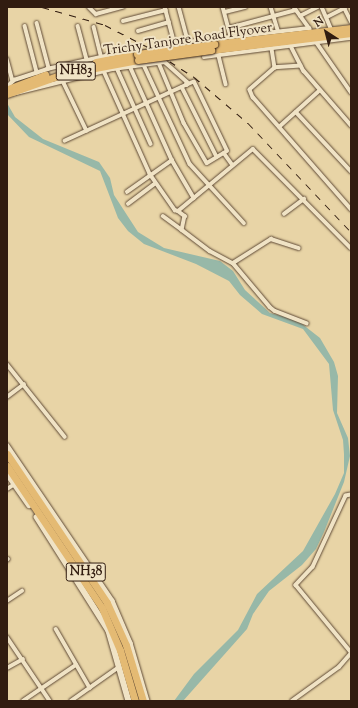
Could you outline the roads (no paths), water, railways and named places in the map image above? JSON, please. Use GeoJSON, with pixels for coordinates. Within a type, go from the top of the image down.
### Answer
{"type":"FeatureCollection","features":[{"type":"Feature","properties":{"kind":"highway","name":"NH83"},"geometry":{"type":"LineString","coordinates":[[310,30],[332,30],[350,33]]}},
{"type":"Feature","properties":{"kind":"highway","name":"Trichy Tanjore Road Flyover"},"geometry":{"type":"LineString","coordinates":[[8,91],[15,86],[67,68],[116,58],[310,30]]}},
{"type":"Feature","properties":{"kind":"highway","name":"Trichy Tanjore Road Flyover"},"geometry":{"type":"LineString","coordinates":[[15,86],[107,65],[350,33]]}},
{"type":"Feature","properties":{"kind":"highway","name":"NH38"},"geometry":{"type":"LineString","coordinates":[[7,454],[107,603],[126,645],[143,701]]}},
{"type":"Feature","properties":{"kind":"highway","name":"NH38"},"geometry":{"type":"LineString","coordinates":[[7,466],[102,608],[120,650],[135,701]]}},
{"type":"Feature","properties":{"kind":"street"},"geometry":{"type":"LineString","coordinates":[[89,7],[96,14],[123,7]]}},
{"type":"Feature","properties":{"kind":"street"},"geometry":{"type":"LineString","coordinates":[[179,7],[188,41]]}},
{"type":"Feature","properties":{"kind":"street"},"geometry":{"type":"LineString","coordinates":[[224,7],[231,36]]}},
{"type":"Feature","properties":{"kind":"street"},"geometry":{"type":"LineString","coordinates":[[225,12],[245,7]]}},
{"type":"Feature","properties":{"kind":"street"},"geometry":{"type":"LineString","coordinates":[[271,7],[278,30]]}},
{"type":"Feature","properties":{"kind":"street"},"geometry":{"type":"LineString","coordinates":[[300,16],[318,7]]}},
{"type":"Feature","properties":{"kind":"street"},"geometry":{"type":"LineString","coordinates":[[322,7],[332,30]]}},
{"type":"Feature","properties":{"kind":"street"},"geometry":{"type":"LineString","coordinates":[[327,17],[344,8],[351,21]]}},
{"type":"Feature","properties":{"kind":"street"},"geometry":{"type":"LineString","coordinates":[[123,21],[165,9],[175,42],[278,30],[310,30]]}},
{"type":"Feature","properties":{"kind":"street"},"geometry":{"type":"LineString","coordinates":[[229,28],[295,9],[310,30]]}},
{"type":"Feature","properties":{"kind":"street"},"geometry":{"type":"LineString","coordinates":[[138,31],[169,22]]}},
{"type":"Feature","properties":{"kind":"street"},"geometry":{"type":"LineString","coordinates":[[37,23],[50,68]]}},
{"type":"Feature","properties":{"kind":"street"},"geometry":{"type":"LineString","coordinates":[[25,26],[37,72]]}},
{"type":"Feature","properties":{"kind":"street"},"geometry":{"type":"LineString","coordinates":[[78,26],[87,59]]}},
{"type":"Feature","properties":{"kind":"street"},"geometry":{"type":"LineString","coordinates":[[94,27],[101,56]]}},
{"type":"Feature","properties":{"kind":"street"},"geometry":{"type":"LineString","coordinates":[[204,57],[317,43],[350,33]]}},
{"type":"Feature","properties":{"kind":"street"},"geometry":{"type":"LineString","coordinates":[[317,43],[351,92]]}},
{"type":"Feature","properties":{"kind":"street"},"geometry":{"type":"LineString","coordinates":[[291,46],[301,66],[320,91],[351,125]]}},
{"type":"Feature","properties":{"kind":"street"},"geometry":{"type":"LineString","coordinates":[[272,49],[275,68]]}},
{"type":"Feature","properties":{"kind":"street"},"geometry":{"type":"LineString","coordinates":[[7,60],[15,86],[37,72],[50,68],[132,50]]}},
{"type":"Feature","properties":{"kind":"street"},"geometry":{"type":"LineString","coordinates":[[219,56],[226,84]]}},
{"type":"Feature","properties":{"kind":"street"},"geometry":{"type":"LineString","coordinates":[[8,91],[16,94],[117,68],[168,62],[187,82],[187,85]]}},
{"type":"Feature","properties":{"kind":"street"},"geometry":{"type":"LineString","coordinates":[[65,141],[122,114],[171,93],[194,82],[227,151],[205,163],[171,93],[158,63]]}},
{"type":"Feature","properties":{"kind":"street"},"geometry":{"type":"LineString","coordinates":[[144,65],[158,98],[190,164],[208,186],[244,223]]}},
{"type":"Feature","properties":{"kind":"street"},"geometry":{"type":"LineString","coordinates":[[130,66],[172,160],[194,198]]}},
{"type":"Feature","properties":{"kind":"street"},"geometry":{"type":"LineString","coordinates":[[301,66],[275,68],[250,90],[253,97],[351,207]]}},
{"type":"Feature","properties":{"kind":"street"},"geometry":{"type":"LineString","coordinates":[[117,68],[150,144]]}},
{"type":"Feature","properties":{"kind":"street"},"geometry":{"type":"LineString","coordinates":[[104,71],[122,114],[155,184],[185,217],[182,230]]}},
{"type":"Feature","properties":{"kind":"street"},"geometry":{"type":"LineString","coordinates":[[63,81],[86,131]]}},
{"type":"Feature","properties":{"kind":"street"},"geometry":{"type":"LineString","coordinates":[[182,87],[217,157]]}},
{"type":"Feature","properties":{"kind":"street"},"geometry":{"type":"LineString","coordinates":[[279,127],[320,91]]}},
{"type":"Feature","properties":{"kind":"street"},"geometry":{"type":"LineString","coordinates":[[296,112],[351,171]]}},
{"type":"Feature","properties":{"kind":"street"},"geometry":{"type":"LineString","coordinates":[[178,211],[250,149],[255,149],[351,248]]}},
{"type":"Feature","properties":{"kind":"street"},"geometry":{"type":"LineString","coordinates":[[224,153],[232,164]]}},
{"type":"Feature","properties":{"kind":"street"},"geometry":{"type":"LineString","coordinates":[[127,192],[150,174],[172,160]]}},
{"type":"Feature","properties":{"kind":"street"},"geometry":{"type":"LineString","coordinates":[[128,204],[155,184]]}},
{"type":"Feature","properties":{"kind":"street"},"geometry":{"type":"LineString","coordinates":[[284,214],[304,199]]}},
{"type":"Feature","properties":{"kind":"street"},"geometry":{"type":"LineString","coordinates":[[163,216],[210,251],[233,263],[275,311],[307,323]]}},
{"type":"Feature","properties":{"kind":"street"},"geometry":{"type":"LineString","coordinates":[[233,263],[271,239],[299,248]]}},
{"type":"Feature","properties":{"kind":"street"},"geometry":{"type":"LineString","coordinates":[[7,364],[65,437]]}},
{"type":"Feature","properties":{"kind":"street"},"geometry":{"type":"LineString","coordinates":[[7,397],[24,384]]}},
{"type":"Feature","properties":{"kind":"street"},"geometry":{"type":"LineString","coordinates":[[7,446],[112,600],[130,643],[147,701]]}},
{"type":"Feature","properties":{"kind":"street"},"geometry":{"type":"LineString","coordinates":[[7,473],[97,611],[108,631],[129,701]]}},
{"type":"Feature","properties":{"kind":"street"},"geometry":{"type":"LineString","coordinates":[[7,489],[15,484]]}},
{"type":"Feature","properties":{"kind":"street"},"geometry":{"type":"LineString","coordinates":[[292,701],[339,667],[351,652],[296,585],[313,567],[346,496],[351,495]]}},
{"type":"Feature","properties":{"kind":"street"},"geometry":{"type":"LineString","coordinates":[[7,601],[22,590]]}},
{"type":"Feature","properties":{"kind":"street"},"geometry":{"type":"LineString","coordinates":[[56,629],[90,688]]}},
{"type":"Feature","properties":{"kind":"street"},"geometry":{"type":"LineString","coordinates":[[7,637],[50,701]]}},
{"type":"Feature","properties":{"kind":"street"},"geometry":{"type":"LineString","coordinates":[[7,668],[22,659]]}},
{"type":"Feature","properties":{"kind":"street"},"geometry":{"type":"LineString","coordinates":[[23,701],[76,665]]}},
{"type":"Feature","properties":{"kind":"street"},"geometry":{"type":"LineString","coordinates":[[71,701],[120,667]]}},
{"type":"Feature","properties":{"kind":"railway"},"geometry":{"type":"LineString","coordinates":[[42,7],[105,25],[146,46],[194,77],[248,123],[351,232]]}}]}
